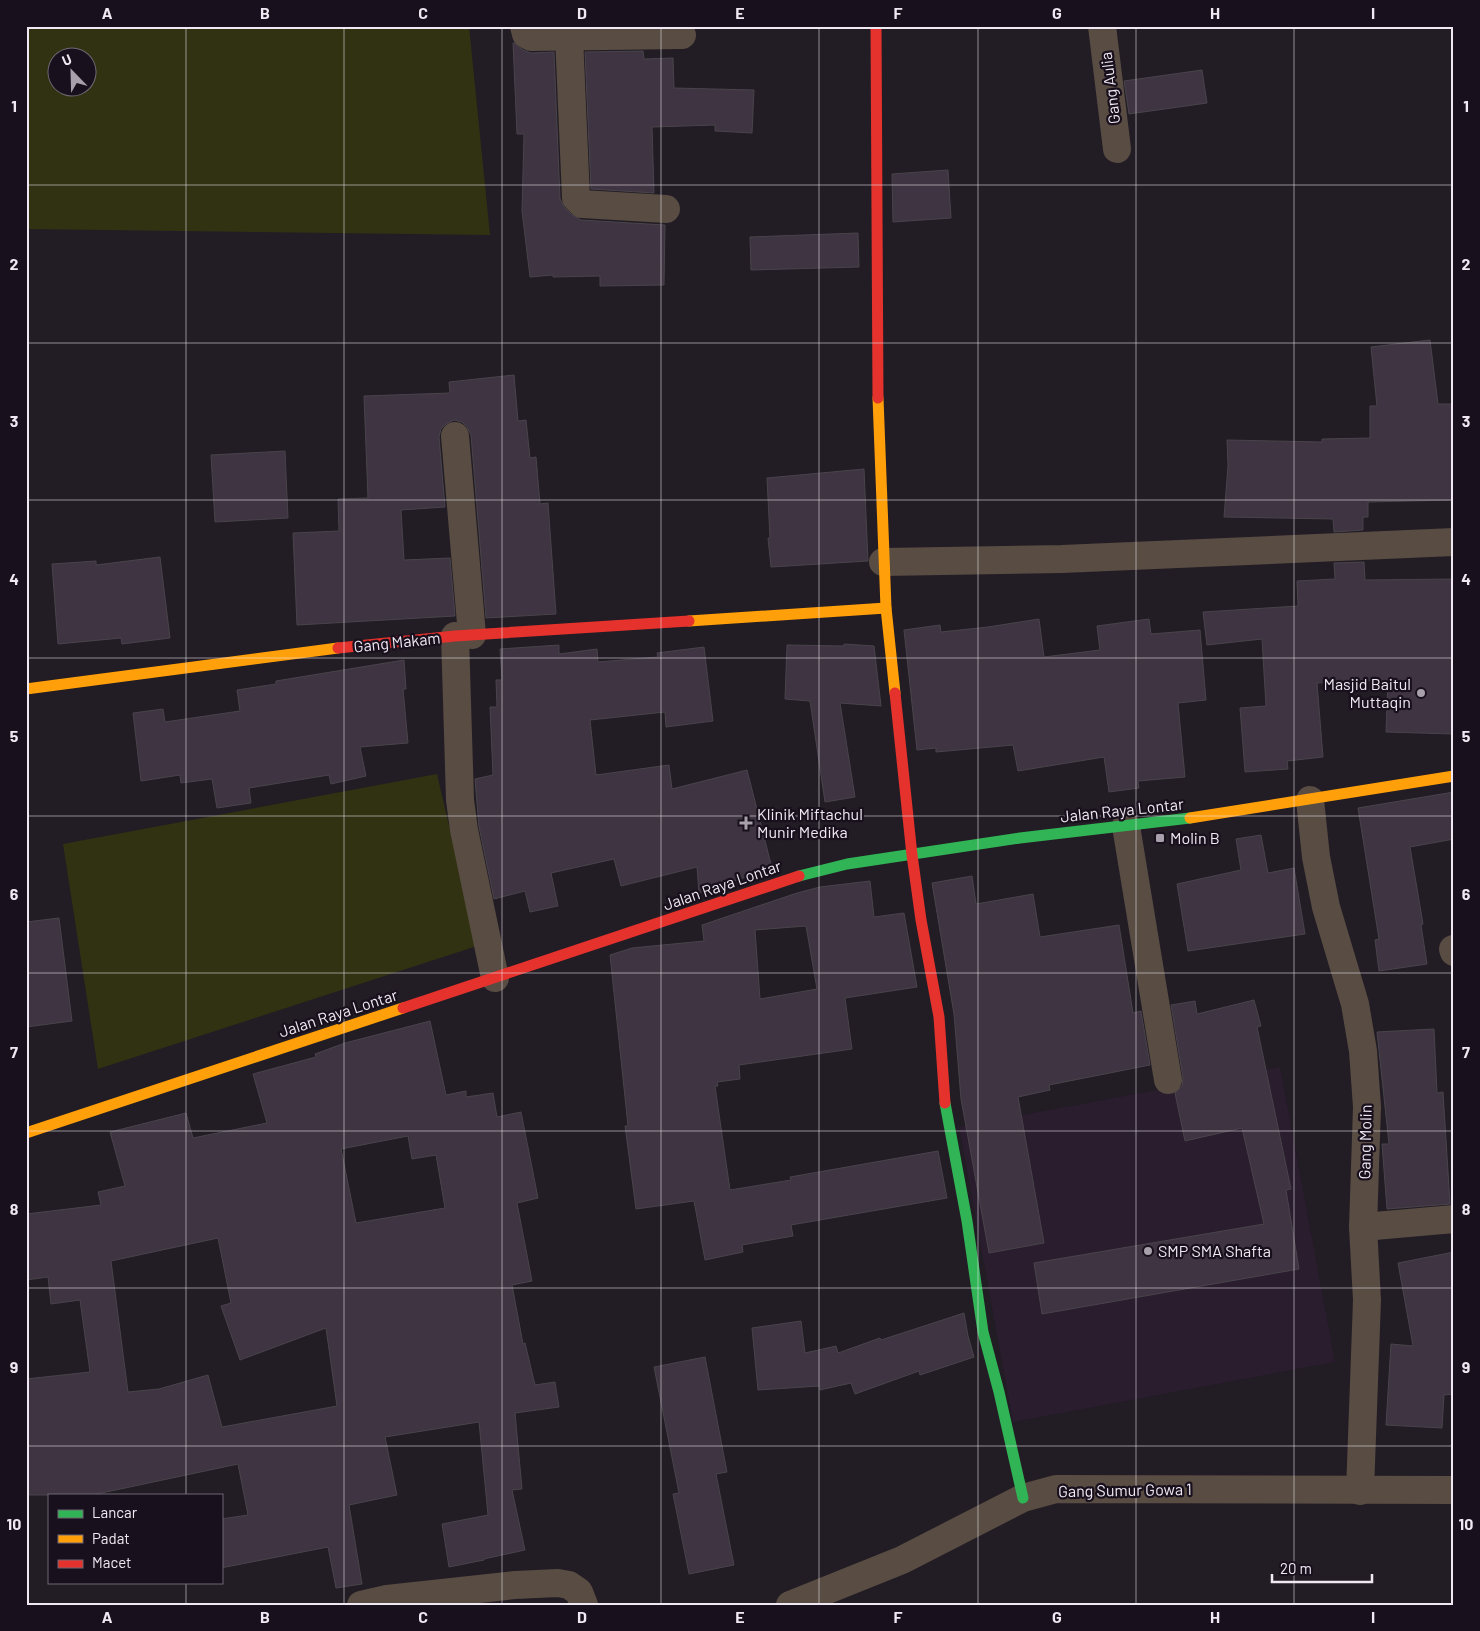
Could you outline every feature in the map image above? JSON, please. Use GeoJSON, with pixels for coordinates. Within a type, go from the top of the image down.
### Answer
{"type":"FeatureCollection","features":[{"type":"Feature","properties":{"kind":"street"},"geometry":{"type":"LineString","coordinates":[[524,26],[526,34],[531,37],[682,35]]}},
{"type":"Feature","properties":{"kind":"street"},"geometry":{"type":"LineString","coordinates":[[876,26],[878,397],[886,608],[912,855],[938,1017],[945,1101],[983,1332],[1023,1498]]}},
{"type":"Feature","properties":{"kind":"street","name":"Gang Aulia"},"geometry":{"type":"LineString","coordinates":[[1102,26],[1117,149]]}},
{"type":"Feature","properties":{"kind":"street"},"geometry":{"type":"LineString","coordinates":[[568,36],[576,198],[582,204],[666,209]]}},
{"type":"Feature","properties":{"kind":"street"},"geometry":{"type":"LineString","coordinates":[[455,436],[464,635],[886,608]]}},
{"type":"Feature","properties":{"kind":"street"},"geometry":{"type":"LineString","coordinates":[[883,562],[1062,559],[1454,542]]}},
{"type":"Feature","properties":{"kind":"street","name":"Gang Makam"},"geometry":{"type":"LineString","coordinates":[[26,689],[328,650],[464,635],[460,800],[464,830],[496,978]]}},
{"type":"Feature","properties":{"kind":"street","name":"Jalan Raya Lontar"},"geometry":{"type":"LineString","coordinates":[[26,1133],[793,878],[847,864],[1020,838],[1210,816],[1454,776]]}},
{"type":"Feature","properties":{"kind":"street","name":"Gang Molin"},"geometry":{"type":"LineString","coordinates":[[1310,800],[1316,857],[1326,907],[1355,1004],[1363,1051],[1367,1107],[1363,1226],[1368,1300],[1360,1490]]}},
{"type":"Feature","properties":{"kind":"street"},"geometry":{"type":"LineString","coordinates":[[1126,826],[1168,1080]]}},
{"type":"Feature","properties":{"kind":"street"},"geometry":{"type":"LineString","coordinates":[[1363,1226],[1454,1219]]}},
{"type":"Feature","properties":{"kind":"street","name":"Gang Sumur Gowa 1"},"geometry":{"type":"LineString","coordinates":[[790,1605],[902,1560],[1023,1498],[1056,1489],[1454,1490]]}},
{"type":"Feature","properties":{"kind":"street"},"geometry":{"type":"LineString","coordinates":[[360,1605],[387,1598],[514,1585],[558,1583],[569,1585],[579,1592],[584,1605]]}},
{"type":"Feature","properties":{"kind":"shaded area"},"geometry":{"type":"Polygon","coordinates":[[[26,26],[469,26],[490,235],[26,229],[26,26]]]}},
{"type":"Feature","properties":{"kind":"shaded area"},"geometry":{"type":"Polygon","coordinates":[[[437,774],[477,946],[98,1069],[63,844],[437,774]]]}},
{"type":"Feature","properties":{"kind":"shaded area","name":"SMP SMA Shafta"},"geometry":{"type":"Polygon","coordinates":[[[1280,1067],[1335,1362],[1013,1422],[959,1127],[1280,1067]]]}},
{"type":"Feature","properties":{"kind":"building"},"geometry":{"type":"Polygon","coordinates":[[[513,43],[531,53],[554,52],[560,199],[565,208],[581,220],[665,225],[664,285],[600,286],[600,276],[553,277],[553,275],[530,277],[522,211],[524,134],[517,134],[513,43]]]}},
{"type":"Feature","properties":{"kind":"building"},"geometry":{"type":"Polygon","coordinates":[[[643,51],[644,59],[673,58],[674,88],[754,90],[752,133],[715,131],[715,125],[652,127],[654,193],[591,189],[585,52],[643,51]]]}},
{"type":"Feature","properties":{"kind":"building"},"geometry":{"type":"Polygon","coordinates":[[[1202,70],[1207,103],[1129,114],[1124,81],[1202,70]]]}},
{"type":"Feature","properties":{"kind":"building"},"geometry":{"type":"Polygon","coordinates":[[[948,170],[951,218],[893,222],[892,174],[948,170]]]}},
{"type":"Feature","properties":{"kind":"building"},"geometry":{"type":"Polygon","coordinates":[[[858,233],[859,267],[751,270],[750,237],[858,233]]]}},
{"type":"Feature","properties":{"kind":"building"},"geometry":{"type":"Polygon","coordinates":[[[1430,340],[1438,404],[1454,404],[1454,500],[1368,502],[1368,517],[1363,517],[1363,530],[1334,532],[1333,519],[1224,517],[1228,466],[1227,440],[1322,442],[1322,439],[1370,438],[1370,406],[1377,406],[1371,347],[1430,340]]]}},
{"type":"Feature","properties":{"kind":"building"},"geometry":{"type":"Polygon","coordinates":[[[514,375],[518,421],[526,420],[530,458],[536,457],[540,504],[548,503],[556,614],[486,618],[471,435],[462,422],[454,420],[441,429],[439,437],[445,507],[401,510],[404,560],[450,558],[455,616],[297,625],[293,533],[339,531],[338,499],[368,498],[364,396],[450,393],[449,382],[514,375]]]}},
{"type":"Feature","properties":{"kind":"building"},"geometry":{"type":"Polygon","coordinates":[[[285,451],[288,518],[215,522],[211,455],[285,451]]]}},
{"type":"Feature","properties":{"kind":"building"},"geometry":{"type":"Polygon","coordinates":[[[864,469],[868,561],[771,567],[768,538],[770,538],[767,478],[864,469]]]}},
{"type":"Feature","properties":{"kind":"building"},"geometry":{"type":"Polygon","coordinates":[[[160,557],[170,638],[122,644],[121,638],[58,644],[52,564],[96,561],[96,565],[160,557]]]}},
{"type":"Feature","properties":{"kind":"building"},"geometry":{"type":"Polygon","coordinates":[[[1364,562],[1365,580],[1454,579],[1454,734],[1386,732],[1388,680],[1317,683],[1323,757],[1287,761],[1288,769],[1245,772],[1240,708],[1266,706],[1262,639],[1207,645],[1203,612],[1298,606],[1297,581],[1335,579],[1334,563],[1364,562]]]}},
{"type":"Feature","properties":{"kind":"building"},"geometry":{"type":"Polygon","coordinates":[[[1039,619],[1044,657],[1100,650],[1097,626],[1149,619],[1151,634],[1200,630],[1206,700],[1178,703],[1185,777],[1138,781],[1139,788],[1109,792],[1104,757],[1018,771],[1013,745],[936,752],[936,748],[917,750],[904,630],[940,625],[941,632],[1039,619]]]}},
{"type":"Feature","properties":{"kind":"building"},"geometry":{"type":"Polygon","coordinates":[[[844,644],[874,646],[881,706],[840,703],[855,797],[825,802],[810,701],[785,699],[787,645],[844,646],[844,644]]]}},
{"type":"Feature","properties":{"kind":"building"},"geometry":{"type":"Polygon","coordinates":[[[559,645],[559,654],[597,649],[598,662],[658,657],[657,653],[704,647],[713,721],[666,727],[665,712],[590,720],[596,775],[669,765],[672,789],[747,770],[772,868],[699,893],[697,867],[621,886],[614,859],[551,873],[558,906],[530,912],[525,891],[494,899],[479,827],[475,779],[493,775],[490,707],[497,707],[496,680],[502,680],[500,649],[559,645]]]}},
{"type":"Feature","properties":{"kind":"building"},"geometry":{"type":"Polygon","coordinates":[[[404,660],[406,689],[403,689],[408,743],[360,747],[366,776],[331,784],[329,775],[249,788],[251,803],[217,808],[212,779],[181,783],[180,775],[141,781],[133,713],[163,709],[165,722],[240,711],[237,690],[276,684],[276,681],[404,660]]]}},
{"type":"Feature","properties":{"kind":"building"},"geometry":{"type":"Polygon","coordinates":[[[1454,792],[1454,839],[1410,847],[1423,924],[1421,925],[1427,964],[1379,971],[1375,940],[1379,939],[1358,808],[1454,792]]]}},
{"type":"Feature","properties":{"kind":"building"},"geometry":{"type":"Polygon","coordinates":[[[1261,835],[1268,873],[1294,868],[1305,934],[1188,951],[1177,884],[1241,870],[1236,839],[1261,835]]]}},
{"type":"Feature","properties":{"kind":"building"},"geometry":{"type":"Polygon","coordinates":[[[972,876],[976,904],[1033,894],[1040,937],[1119,925],[1133,1013],[1141,1011],[1150,1065],[1049,1085],[1050,1090],[1018,1097],[1044,1243],[989,1253],[961,1099],[954,1014],[932,883],[972,876]]]}},
{"type":"Feature","properties":{"kind":"building"},"geometry":{"type":"Polygon","coordinates":[[[870,881],[874,917],[904,913],[917,987],[845,998],[852,1049],[739,1065],[740,1079],[717,1082],[718,1086],[715,1086],[730,1190],[791,1180],[790,1177],[938,1151],[947,1198],[791,1225],[793,1236],[742,1245],[743,1252],[705,1260],[694,1201],[636,1209],[625,1126],[628,1126],[610,955],[632,948],[704,941],[702,925],[820,887],[870,881]],[[806,926],[755,930],[760,999],[817,989],[806,926]]]}},
{"type":"Feature","properties":{"kind":"building"},"geometry":{"type":"Polygon","coordinates":[[[59,918],[72,1021],[26,1027],[26,922],[59,918]]]}},
{"type":"Feature","properties":{"kind":"building"},"geometry":{"type":"Polygon","coordinates":[[[1254,1000],[1261,1026],[1257,1027],[1291,1189],[1286,1190],[1299,1269],[1042,1314],[1034,1263],[1264,1224],[1242,1128],[1185,1141],[1175,1093],[1182,1086],[1183,1078],[1171,1005],[1195,1001],[1197,1014],[1254,1000]]]}},
{"type":"Feature","properties":{"kind":"building"},"geometry":{"type":"Polygon","coordinates":[[[430,1021],[446,1095],[466,1091],[466,1097],[493,1093],[497,1117],[521,1112],[538,1198],[517,1203],[532,1281],[512,1285],[523,1344],[525,1343],[535,1385],[555,1382],[559,1407],[515,1413],[522,1489],[512,1490],[525,1550],[449,1567],[442,1524],[488,1515],[479,1422],[385,1437],[397,1495],[349,1505],[362,1584],[336,1588],[328,1547],[222,1568],[222,1519],[248,1515],[238,1464],[97,1494],[26,1495],[26,1379],[90,1372],[80,1300],[51,1304],[48,1277],[26,1280],[26,1214],[101,1205],[98,1192],[125,1186],[110,1132],[186,1113],[193,1138],[267,1123],[253,1074],[316,1057],[315,1054],[345,1043],[430,1021]],[[408,1136],[341,1149],[356,1223],[445,1208],[436,1155],[412,1159],[408,1136]],[[218,1238],[111,1261],[128,1392],[159,1389],[208,1375],[222,1427],[337,1406],[326,1328],[240,1360],[221,1306],[231,1303],[218,1238]]]}},
{"type":"Feature","properties":{"kind":"building"},"geometry":{"type":"Polygon","coordinates":[[[1434,1029],[1437,1093],[1443,1092],[1450,1204],[1387,1209],[1382,1144],[1389,1144],[1377,1032],[1434,1029]]]}},
{"type":"Feature","properties":{"kind":"building"},"geometry":{"type":"Polygon","coordinates":[[[1454,1252],[1454,1394],[1444,1395],[1442,1428],[1386,1425],[1391,1344],[1413,1346],[1398,1263],[1454,1252]]]}},
{"type":"Feature","properties":{"kind":"building"},"geometry":{"type":"Polygon","coordinates":[[[964,1313],[974,1357],[920,1375],[919,1371],[855,1394],[851,1383],[820,1390],[820,1386],[758,1390],[752,1328],[801,1321],[805,1353],[836,1346],[838,1353],[880,1338],[881,1340],[964,1313]]]}},
{"type":"Feature","properties":{"kind":"building"},"geometry":{"type":"Polygon","coordinates":[[[705,1357],[727,1472],[716,1474],[734,1565],[689,1574],[673,1494],[679,1493],[654,1367],[705,1357]]]}},
{"type":"Feature","properties":{"kind":"traffic: fast"},"geometry":{"type":"LineString","coordinates":[[799,876],[847,864],[1020,838],[1190,818]]}},
{"type":"Feature","properties":{"kind":"traffic: fast"},"geometry":{"type":"LineString","coordinates":[[945,1103],[967,1221],[983,1332],[1023,1498]]}},
{"type":"Feature","properties":{"kind":"traffic: slow"},"geometry":{"type":"LineString","coordinates":[[878,398],[886,608],[895,693]]}},
{"type":"Feature","properties":{"kind":"traffic: slow"},"geometry":{"type":"LineString","coordinates":[[689,621],[886,608]]}},
{"type":"Feature","properties":{"kind":"traffic: slow"},"geometry":{"type":"LineString","coordinates":[[26,689],[338,648]]}},
{"type":"Feature","properties":{"kind":"traffic: slow"},"geometry":{"type":"LineString","coordinates":[[1190,818],[1454,776]]}},
{"type":"Feature","properties":{"kind":"traffic: slow"},"geometry":{"type":"LineString","coordinates":[[26,1133],[403,1008]]}},
{"type":"Feature","properties":{"kind":"traffic: jam"},"geometry":{"type":"LineString","coordinates":[[876,26],[878,398]]}},
{"type":"Feature","properties":{"kind":"traffic: jam"},"geometry":{"type":"LineString","coordinates":[[338,648],[455,636],[689,621]]}},
{"type":"Feature","properties":{"kind":"traffic: jam"},"geometry":{"type":"LineString","coordinates":[[895,693],[912,855],[921,920],[939,1017],[945,1103]]}},
{"type":"Feature","properties":{"kind":"traffic: jam"},"geometry":{"type":"LineString","coordinates":[[403,1008],[799,876]]}},
{"type":"Feature","properties":{"kind":"place","name":"Masjid Baitul Muttaqin"},"geometry":{"type":"Point","coordinates":[1421,693]}},
{"type":"Feature","properties":{"kind":"place","name":"Klinik Miftachul Munir Medika"},"geometry":{"type":"Point","coordinates":[746,823]}},
{"type":"Feature","properties":{"kind":"place","name":"Molin B"},"geometry":{"type":"Point","coordinates":[1160,838]}},
{"type":"Feature","properties":{"kind":"place","name":"SMP SMA Shafta"},"geometry":{"type":"Point","coordinates":[1148,1251]}}]}
